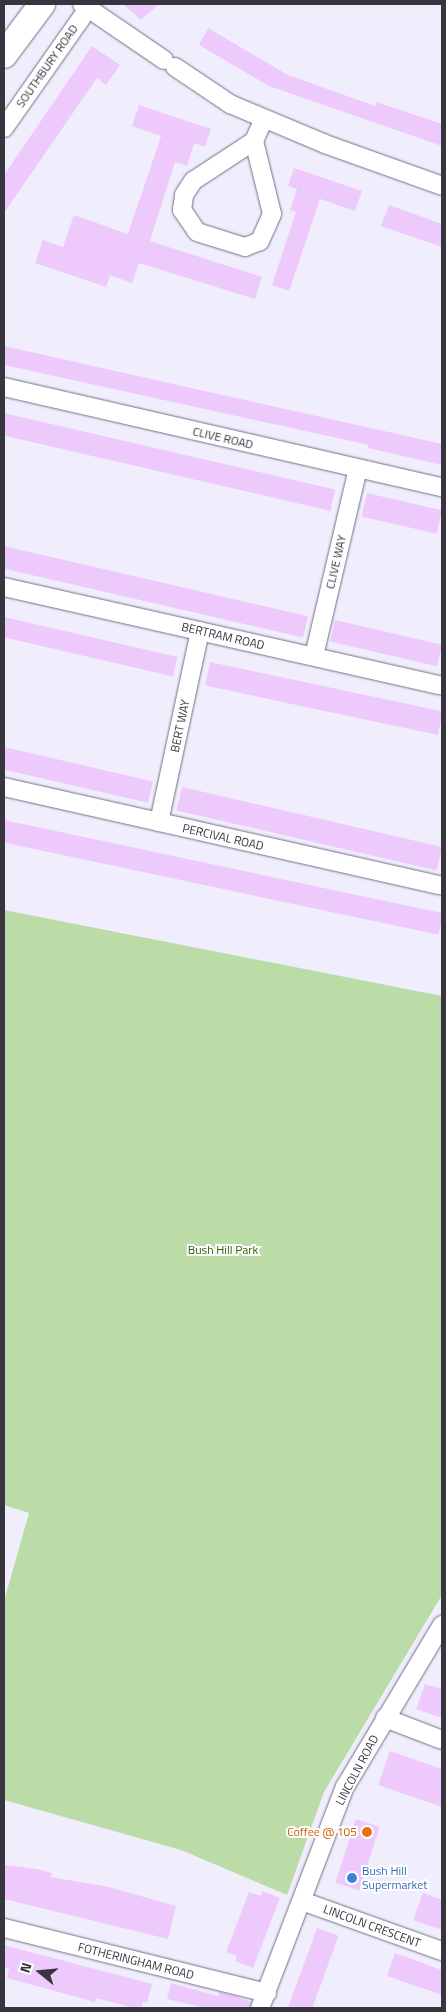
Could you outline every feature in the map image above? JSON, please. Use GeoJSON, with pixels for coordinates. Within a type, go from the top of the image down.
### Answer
{"type":"FeatureCollection","features":[{"type":"Feature","properties":{"kind":"main road"},"geometry":{"type":"LineString","coordinates":[[4,55],[42,4]]}},
{"type":"Feature","properties":{"kind":"street"},"geometry":{"type":"LineString","coordinates":[[87,5],[230,104],[325,144],[442,186]]}},
{"type":"Feature","properties":{"kind":"street","name":"SOUTHBURY ROAD"},"geometry":{"type":"LineString","coordinates":[[4,128],[87,5]]}},
{"type":"Feature","properties":{"kind":"street"},"geometry":{"type":"LineString","coordinates":[[254,141],[272,214],[260,241],[245,247],[197,232],[182,210],[189,188],[216,163],[254,141],[264,118]]}},
{"type":"Feature","properties":{"kind":"street","name":"CLIVE ROAD"},"geometry":{"type":"LineString","coordinates":[[4,387],[442,487]]}},
{"type":"Feature","properties":{"kind":"street","name":"CLIVE WAY"},"geometry":{"type":"LineString","coordinates":[[314,656],[358,469]]}},
{"type":"Feature","properties":{"kind":"street","name":"BERTRAM ROAD"},"geometry":{"type":"LineString","coordinates":[[4,587],[442,686]]}},
{"type":"Feature","properties":{"kind":"street","name":"BERT WAY"},"geometry":{"type":"LineString","coordinates":[[159,822],[200,631]]}},
{"type":"Feature","properties":{"kind":"street","name":"PERCIVAL ROAD"},"geometry":{"type":"LineString","coordinates":[[4,787],[442,886]]}},
{"type":"Feature","properties":{"kind":"street","name":"LINCOLN ROAD"},"geometry":{"type":"LineString","coordinates":[[264,2001],[345,1787],[442,1625]]}},
{"type":"Feature","properties":{"kind":"street"},"geometry":{"type":"LineString","coordinates":[[385,1718],[442,1740]]}},
{"type":"Feature","properties":{"kind":"street","name":"LINCOLN CRESCENT"},"geometry":{"type":"LineString","coordinates":[[302,1900],[442,1951]]}},
{"type":"Feature","properties":{"kind":"street","name":"FOTHERINGHAM ROAD"},"geometry":{"type":"LineString","coordinates":[[4,1928],[264,2001]]}},
{"type":"Feature","properties":{"kind":"green space","name":"Bush Hill Park"},"geometry":{"type":"Polygon","coordinates":[[[4,910],[442,996],[442,1595],[324,1792],[287,1895],[181,1850],[4,1800],[4,1601],[29,1513],[4,1505],[4,910]]]}},
{"type":"Feature","properties":{"kind":"building"},"geometry":{"type":"Polygon","coordinates":[[[123,4],[159,4],[141,20],[123,4]]]}},
{"type":"Feature","properties":{"kind":"building"},"geometry":{"type":"Polygon","coordinates":[[[208,28],[288,75],[375,106],[376,102],[442,124],[442,146],[269,86],[199,45],[208,28]]]}},
{"type":"Feature","properties":{"kind":"building"},"geometry":{"type":"Polygon","coordinates":[[[92,46],[120,65],[106,85],[97,78],[4,213],[4,175],[92,46]]]}},
{"type":"Feature","properties":{"kind":"building"},"geometry":{"type":"Polygon","coordinates":[[[139,105],[211,129],[205,147],[194,143],[187,166],[175,162],[150,241],[262,277],[255,299],[139,263],[132,283],[110,275],[106,287],[35,263],[43,240],[63,247],[74,215],[128,234],[161,136],[132,126],[139,105]]]}},
{"type":"Feature","properties":{"kind":"building"},"geometry":{"type":"Polygon","coordinates":[[[294,168],[362,191],[355,211],[320,199],[289,291],[272,285],[296,212],[290,210],[297,189],[288,186],[294,168]]]}},
{"type":"Feature","properties":{"kind":"building"},"geometry":{"type":"Polygon","coordinates":[[[389,205],[442,224],[442,247],[381,226],[389,205]]]}},
{"type":"Feature","properties":{"kind":"building"},"geometry":{"type":"Polygon","coordinates":[[[4,346],[442,444],[442,465],[368,448],[369,445],[4,365],[4,346]]]}},
{"type":"Feature","properties":{"kind":"building"},"geometry":{"type":"Polygon","coordinates":[[[4,413],[335,489],[330,511],[4,436],[4,413]]]}},
{"type":"Feature","properties":{"kind":"building"},"geometry":{"type":"Polygon","coordinates":[[[367,493],[442,510],[437,534],[362,516],[367,493]]]}},
{"type":"Feature","properties":{"kind":"building"},"geometry":{"type":"Polygon","coordinates":[[[4,546],[308,616],[303,638],[4,569],[4,546]]]}},
{"type":"Feature","properties":{"kind":"building"},"geometry":{"type":"Polygon","coordinates":[[[4,617],[177,657],[173,677],[4,638],[4,617]]]}},
{"type":"Feature","properties":{"kind":"building"},"geometry":{"type":"Polygon","coordinates":[[[335,620],[442,645],[437,666],[330,641],[335,620]]]}},
{"type":"Feature","properties":{"kind":"building"},"geometry":{"type":"Polygon","coordinates":[[[210,662],[442,711],[438,735],[205,685],[210,662]]]}},
{"type":"Feature","properties":{"kind":"building"},"geometry":{"type":"Polygon","coordinates":[[[4,747],[153,781],[148,803],[4,770],[4,747]]]}},
{"type":"Feature","properties":{"kind":"building"},"geometry":{"type":"Polygon","coordinates":[[[182,787],[442,847],[437,870],[177,810],[182,787]]]}},
{"type":"Feature","properties":{"kind":"building"},"geometry":{"type":"Polygon","coordinates":[[[4,820],[442,913],[439,935],[4,842],[4,820]]]}},
{"type":"Feature","properties":{"kind":"building"},"geometry":{"type":"Polygon","coordinates":[[[425,1684],[442,1689],[442,1718],[416,1709],[425,1684]]]}},
{"type":"Feature","properties":{"kind":"building"},"geometry":{"type":"Polygon","coordinates":[[[390,1751],[442,1769],[442,1807],[378,1785],[390,1751]]]}},
{"type":"Feature","properties":{"kind":"building"},"geometry":{"type":"Polygon","coordinates":[[[356,1819],[380,1827],[359,1890],[335,1883],[356,1819]]]}},
{"type":"Feature","properties":{"kind":"building"},"geometry":{"type":"Polygon","coordinates":[[[4,1865],[37,1869],[52,1873],[51,1877],[109,1887],[176,1906],[168,1939],[4,1899],[4,1865]]]}},
{"type":"Feature","properties":{"kind":"building"},"geometry":{"type":"Polygon","coordinates":[[[263,1891],[280,1898],[253,1968],[235,1961],[237,1956],[226,1952],[249,1892],[261,1896],[263,1891]]]}},
{"type":"Feature","properties":{"kind":"building"},"geometry":{"type":"Polygon","coordinates":[[[423,1893],[442,1900],[442,1930],[413,1920],[423,1893]]]}},
{"type":"Feature","properties":{"kind":"building"},"geometry":{"type":"Polygon","coordinates":[[[317,1928],[339,1936],[312,2008],[288,2008],[317,1928]]]}},
{"type":"Feature","properties":{"kind":"building"},"geometry":{"type":"Polygon","coordinates":[[[4,1945],[152,1984],[147,2003],[143,2002],[141,2008],[134,2008],[96,1998],[95,2002],[7,1978],[9,1968],[4,1967],[4,1945]]]}},
{"type":"Feature","properties":{"kind":"building"},"geometry":{"type":"Polygon","coordinates":[[[395,1953],[442,1970],[442,1995],[387,1976],[395,1953]]]}},
{"type":"Feature","properties":{"kind":"building"},"geometry":{"type":"Polygon","coordinates":[[[171,1983],[218,1996],[219,1992],[235,1996],[251,2002],[250,2008],[206,2008],[167,1999],[171,1983]]]}},
{"type":"Feature","properties":{"kind":"place","name":"Coffee @ 105"},"geometry":{"type":"Point","coordinates":[367,1832]}},
{"type":"Feature","properties":{"kind":"place","name":"Bush Hill Supermarket"},"geometry":{"type":"Point","coordinates":[352,1878]}}]}
